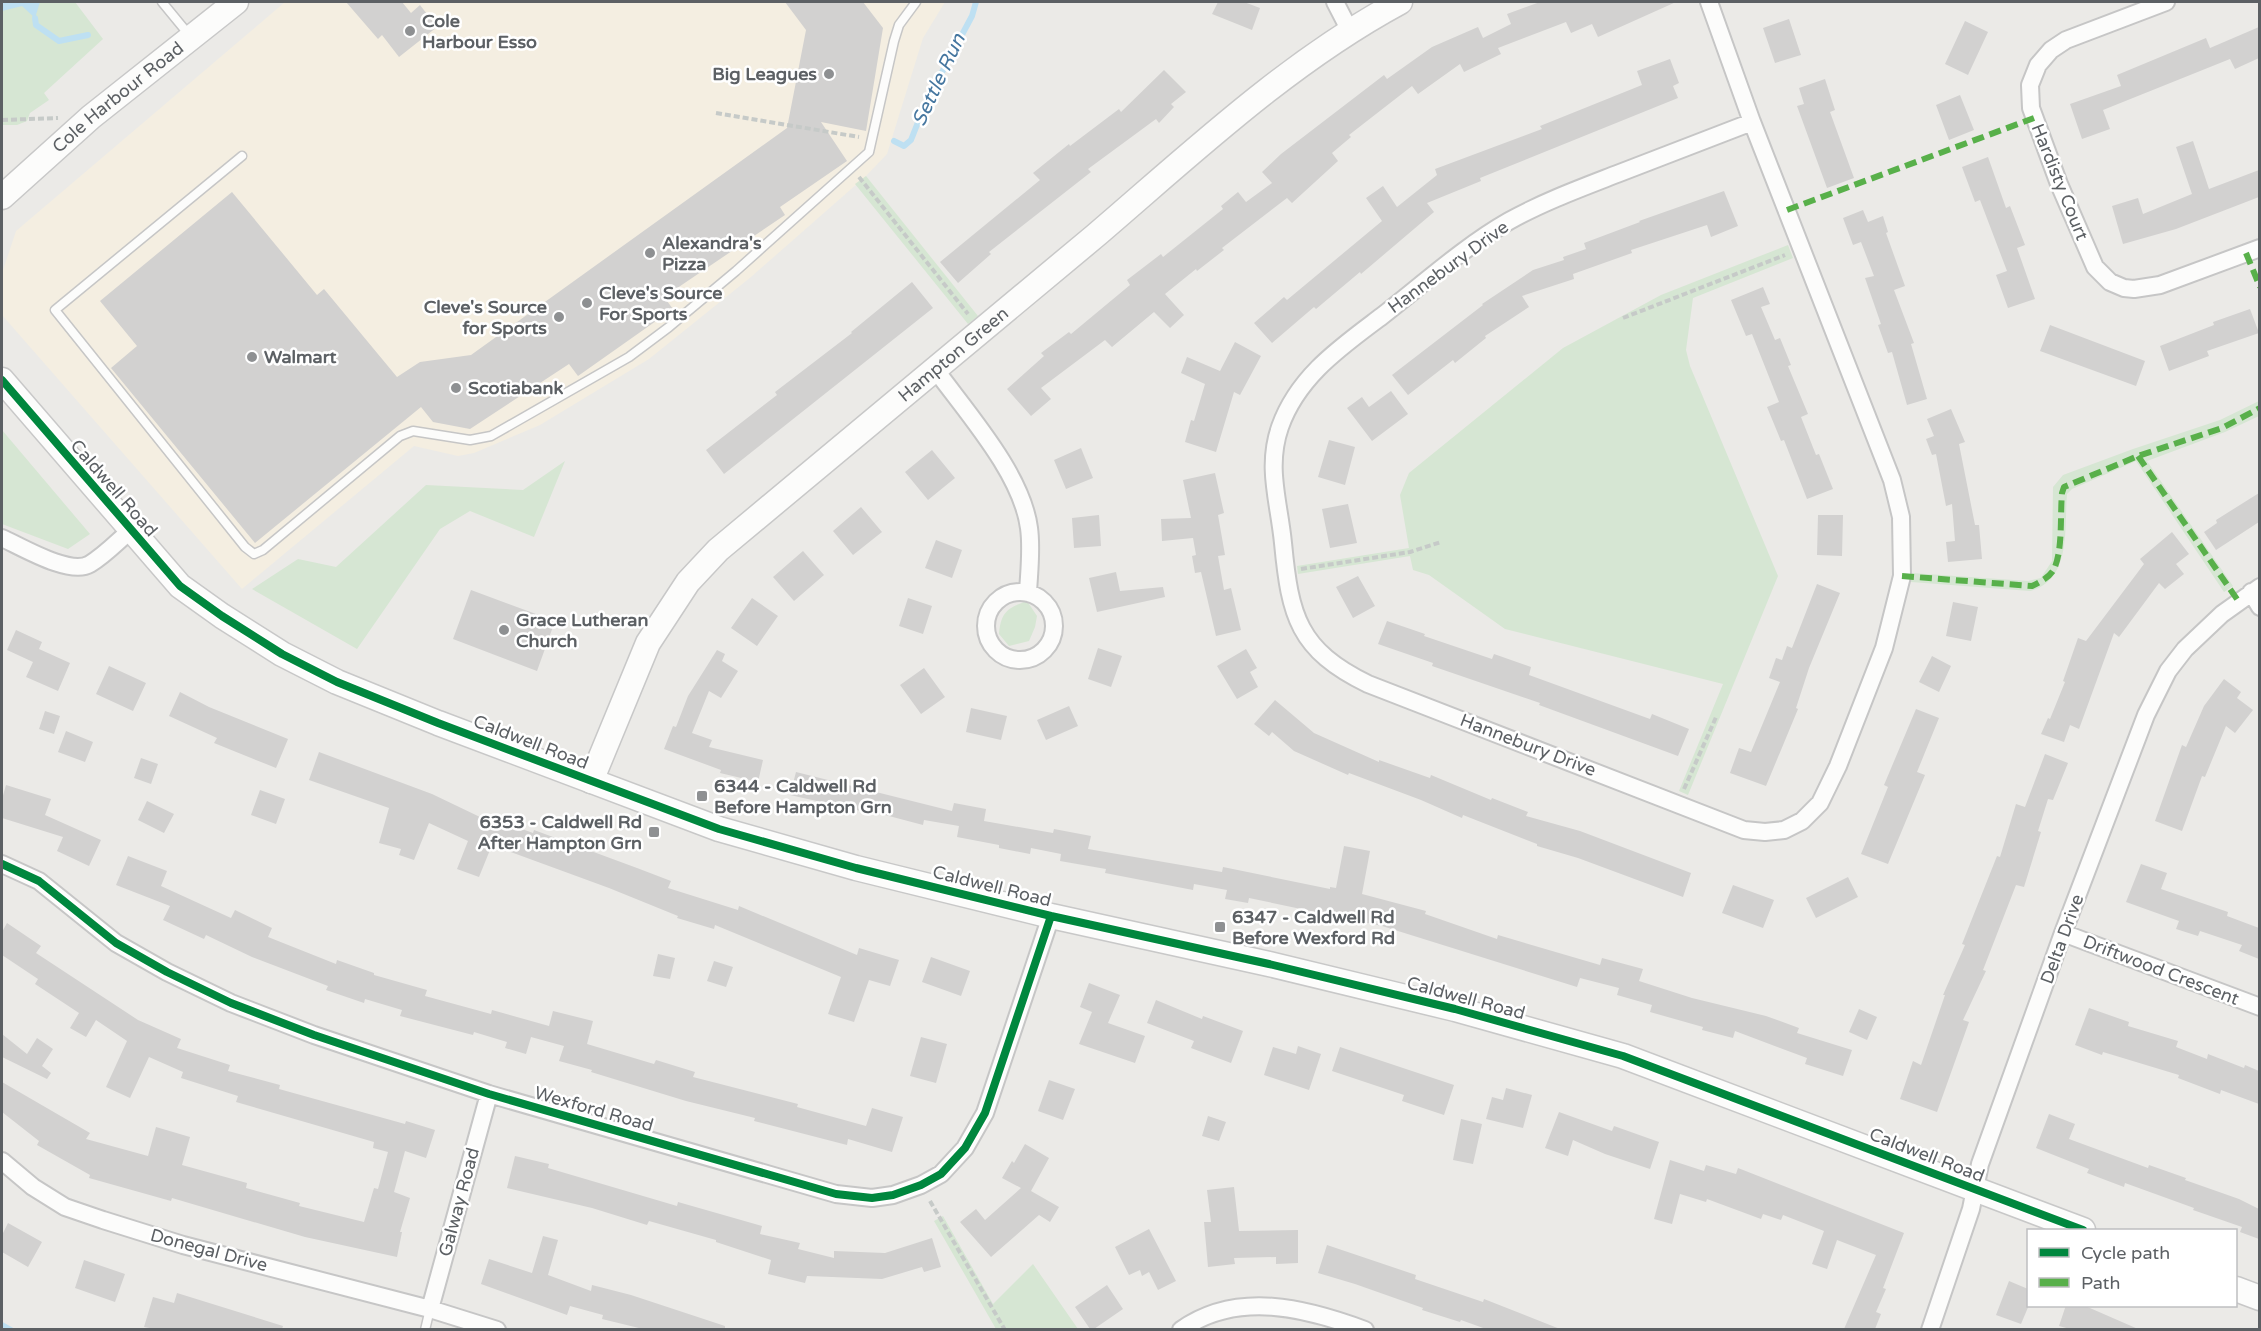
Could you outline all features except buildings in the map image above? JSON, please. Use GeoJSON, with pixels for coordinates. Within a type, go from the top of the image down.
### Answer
{"type":"FeatureCollection","features":[{"type":"Feature","properties":{"kind":"street","name":"Cole Harbour Road"},"geometry":{"type":"LineString","coordinates":[[2,196],[91,117],[236,2]]}},
{"type":"Feature","properties":{"kind":"street"},"geometry":{"type":"LineString","coordinates":[[1335,2],[1350,31]]}},
{"type":"Feature","properties":{"kind":"street","name":"Hampton Green"},"geometry":{"type":"LineString","coordinates":[[591,781],[648,643],[672,604],[696,572],[718,550],[1286,74],[1350,31],[1400,2]]}},
{"type":"Feature","properties":{"kind":"street","name":"Hannebury Drive"},"geometry":{"type":"LineString","coordinates":[[1708,2],[1752,122],[1892,480],[1901,517],[1902,576],[1880,658],[1838,766],[1820,803],[1802,821],[1784,830],[1765,832],[1744,830],[1353,677],[1319,653],[1307,638],[1293,606],[1272,471],[1274,452],[1286,412],[1302,384],[1319,366],[1492,232],[1511,220],[1566,194],[1752,122]]}},
{"type":"Feature","properties":{"kind":"street","name":"Hardisty Court"},"geometry":{"type":"LineString","coordinates":[[2166,2],[2066,40],[2050,50],[2038,65],[2030,85],[2031,108],[2059,184],[2095,267],[2110,282],[2124,288],[2134,289],[2160,285],[2259,248]]}},
{"type":"Feature","properties":{"kind":"street"},"geometry":{"type":"LineString","coordinates":[[935,369],[999,456],[1024,506],[1029,529],[1029,593]]}},
{"type":"Feature","properties":{"kind":"street","name":"Caldwell Road"},"geometry":{"type":"LineString","coordinates":[[2,380],[180,586],[282,654],[337,682],[719,830],[856,868],[1051,916],[1269,964],[1409,998],[1623,1056],[2080,1229]]}},
{"type":"Feature","properties":{"kind":"street"},"geometry":{"type":"LineString","coordinates":[[2,538],[63,565],[77,567],[89,565],[131,530]]}},
{"type":"Feature","properties":{"kind":"street"},"geometry":{"type":"LineString","coordinates":[[1021,591],[1029,593],[1040,598],[1049,606],[1054,624],[1053,636],[1047,647],[1038,655],[1027,660],[1011,659],[992,647],[986,633],[986,617],[994,604],[1006,595],[1021,591]]}},
{"type":"Feature","properties":{"kind":"street","name":"Delta Drive"},"geometry":{"type":"LineString","coordinates":[[1930,1329],[1971,1209],[1980,1164],[2131,751],[2155,693],[2185,648],[2222,614],[2257,596]]}},
{"type":"Feature","properties":{"kind":"street","name":"Wexford Road"},"geometry":{"type":"LineString","coordinates":[[2,864],[39,881],[116,943],[167,972],[231,1003],[314,1035],[489,1094],[836,1194],[872,1198],[893,1195],[921,1185],[941,1174],[965,1148],[985,1113],[1051,916]]}},
{"type":"Feature","properties":{"kind":"street","name":"Driftwood Crescent"},"geometry":{"type":"LineString","coordinates":[[2064,933],[2259,1007]]}},
{"type":"Feature","properties":{"kind":"street","name":"Galway Road"},"geometry":{"type":"LineString","coordinates":[[430,1309],[489,1094]]}},
{"type":"Feature","properties":{"kind":"street","name":"Donegal Drive"},"geometry":{"type":"LineString","coordinates":[[2,1161],[33,1187],[65,1206],[103,1220],[183,1245],[430,1309],[497,1329]]}},
{"type":"Feature","properties":{"kind":"street"},"geometry":{"type":"LineString","coordinates":[[2237,1290],[2259,1298]]}},
{"type":"Feature","properties":{"kind":"street"},"geometry":{"type":"LineString","coordinates":[[1181,1329],[1215,1313],[1241,1307],[1274,1306],[1308,1311],[1365,1329]]}},
{"type":"Feature","properties":{"kind":"lane"},"geometry":{"type":"LineString","coordinates":[[162,2],[191,38]]}},
{"type":"Feature","properties":{"kind":"lane"},"geometry":{"type":"LineString","coordinates":[[242,156],[55,310],[245,547],[254,554],[263,550],[400,436],[413,431],[454,439],[470,440],[491,436],[629,357],[669,327],[736,271],[869,152],[899,25],[916,2]]}},
{"type":"Feature","properties":{"kind":"lane"},"geometry":{"type":"LineString","coordinates":[[425,1329],[430,1309]]}},
{"type":"Feature","properties":{"kind":"path"},"geometry":{"type":"LineString","coordinates":[[716,113],[859,137],[852,167],[982,331]]}},
{"type":"Feature","properties":{"kind":"path"},"geometry":{"type":"LineString","coordinates":[[2,120],[91,117]]}},
{"type":"Feature","properties":{"kind":"path"},"geometry":{"type":"LineString","coordinates":[[1623,318],[1802,248]]}},
{"type":"Feature","properties":{"kind":"path"},"geometry":{"type":"LineString","coordinates":[[1286,572],[1410,552],[1441,542]]}},
{"type":"Feature","properties":{"kind":"path"},"geometry":{"type":"LineString","coordinates":[[1678,804],[1717,715]]}},
{"type":"Feature","properties":{"kind":"path"},"geometry":{"type":"LineString","coordinates":[[921,1185],[1005,1329]]}},
{"type":"Feature","properties":{"kind":"shaded area"},"geometry":{"type":"Polygon","coordinates":[[[285,2],[945,2],[923,38],[887,154],[866,176],[751,277],[649,359],[540,425],[474,453],[458,456],[414,446],[242,589],[2,315],[2,273],[16,231],[285,2]]]}},
{"type":"Feature","properties":{"kind":"green space"},"geometry":{"type":"Polygon","coordinates":[[[2,2],[75,2],[103,39],[44,93],[49,100],[30,113],[27,121],[17,125],[2,125],[2,2]]]}},
{"type":"Feature","properties":{"kind":"green space"},"geometry":{"type":"Polygon","coordinates":[[[866,176],[978,316],[968,324],[855,184],[866,176]]]}},
{"type":"Feature","properties":{"kind":"green space"},"geometry":{"type":"Polygon","coordinates":[[[1788,245],[1793,258],[1693,298],[1686,350],[1690,366],[1778,576],[1688,795],[1679,791],[1723,684],[1505,629],[1429,575],[1413,570],[1410,556],[1298,574],[1297,566],[1409,548],[1400,495],[1409,473],[1563,348],[1661,295],[1788,245]]]}},
{"type":"Feature","properties":{"kind":"green space"},"geometry":{"type":"Polygon","coordinates":[[[2259,401],[2259,416],[2225,432],[2147,461],[2233,586],[2224,592],[2136,461],[2072,489],[2067,494],[2063,551],[2053,576],[2044,585],[2030,591],[1911,582],[1912,573],[2028,581],[2041,578],[2052,561],[2053,487],[2063,475],[2220,420],[2259,401]]]}},
{"type":"Feature","properties":{"kind":"green space"},"geometry":{"type":"Polygon","coordinates":[[[2,430],[90,534],[68,549],[2,524],[2,430]]]}},
{"type":"Feature","properties":{"kind":"green space"},"geometry":{"type":"Polygon","coordinates":[[[565,461],[534,537],[470,511],[440,529],[357,649],[252,589],[298,559],[336,567],[426,485],[523,490],[565,461]]]}},
{"type":"Feature","properties":{"kind":"green space"},"geometry":{"type":"Polygon","coordinates":[[[1027,601],[1037,616],[1035,627],[1029,641],[1009,646],[999,634],[1003,616],[1014,606],[1027,601]]]}},
{"type":"Feature","properties":{"kind":"green space"},"geometry":{"type":"Polygon","coordinates":[[[943,1216],[993,1304],[1033,1264],[1078,1329],[996,1329],[934,1221],[943,1216]]]}},
{"type":"Feature","properties":{"kind":"water"},"geometry":{"type":"Polygon","coordinates":[[[2,2],[40,2],[35,18],[22,6],[2,11],[2,2]]]}},
{"type":"Feature","properties":{"kind":"waterway","name":"Settle Run"},"geometry":{"type":"LineString","coordinates":[[894,141],[904,146],[911,140],[926,102],[972,16],[976,2]]}},
{"type":"Feature","properties":{"kind":"waterway","name":"Settle Run"},"geometry":{"type":"LineString","coordinates":[[35,18],[36,25],[59,41],[88,35]]}},
{"type":"Feature","properties":{"kind":"waterway"},"geometry":{"type":"LineString","coordinates":[[2,1325],[11,1330]]}},
{"type":"Feature","properties":{"kind":"marked path"},"geometry":{"type":"LineString","coordinates":[[1787,210],[2034,118]]}},
{"type":"Feature","properties":{"kind":"marked path"},"geometry":{"type":"LineString","coordinates":[[2246,253],[2260,287]]}},
{"type":"Feature","properties":{"kind":"marked path"},"geometry":{"type":"LineString","coordinates":[[1902,576],[2032,586],[2050,574],[2057,561],[2064,487],[2138,456],[2222,428],[2260,408]]}},
{"type":"Feature","properties":{"kind":"marked path"},"geometry":{"type":"LineString","coordinates":[[2138,456],[2239,602]]}},
{"type":"Feature","properties":{"kind":"cycle path"},"geometry":{"type":"LineString","coordinates":[[2,380],[180,586],[282,654],[337,682],[438,723],[719,829],[856,868],[1051,916],[1269,964],[1455,1009],[1623,1056],[2080,1229]]}},
{"type":"Feature","properties":{"kind":"cycle path"},"geometry":{"type":"LineString","coordinates":[[2,864],[39,881],[116,943],[167,972],[231,1003],[314,1035],[489,1094],[836,1194],[872,1198],[893,1195],[921,1185],[941,1174],[965,1148],[985,1113],[1051,916]]}},
{"type":"Feature","properties":{"kind":"place","name":"Cole Harbour Esso"},"geometry":{"type":"Point","coordinates":[410,31]}},
{"type":"Feature","properties":{"kind":"place","name":"Big Leagues"},"geometry":{"type":"Point","coordinates":[829,74]}},
{"type":"Feature","properties":{"kind":"place","name":"Alexandra's Pizza"},"geometry":{"type":"Point","coordinates":[650,253]}},
{"type":"Feature","properties":{"kind":"place","name":"Cleve's Source For Sports"},"geometry":{"type":"Point","coordinates":[587,303]}},
{"type":"Feature","properties":{"kind":"place","name":"Cleve's Source for Sports"},"geometry":{"type":"Point","coordinates":[559,317]}},
{"type":"Feature","properties":{"kind":"place","name":"Walmart"},"geometry":{"type":"Point","coordinates":[252,357]}},
{"type":"Feature","properties":{"kind":"place","name":"Scotiabank"},"geometry":{"type":"Point","coordinates":[456,388]}},
{"type":"Feature","properties":{"kind":"place","name":"Grace Lutheran Church"},"geometry":{"type":"Point","coordinates":[504,630]}},
{"type":"Feature","properties":{"kind":"place","name":"6344 - Caldwell Rd Before Hampton Grn"},"geometry":{"type":"Point","coordinates":[702,796]}},
{"type":"Feature","properties":{"kind":"place","name":"6353 - Caldwell Rd After Hampton Grn"},"geometry":{"type":"Point","coordinates":[654,832]}},
{"type":"Feature","properties":{"kind":"place","name":"6347 - Caldwell Rd Before Wexford Rd"},"geometry":{"type":"Point","coordinates":[1220,927]}}]}
